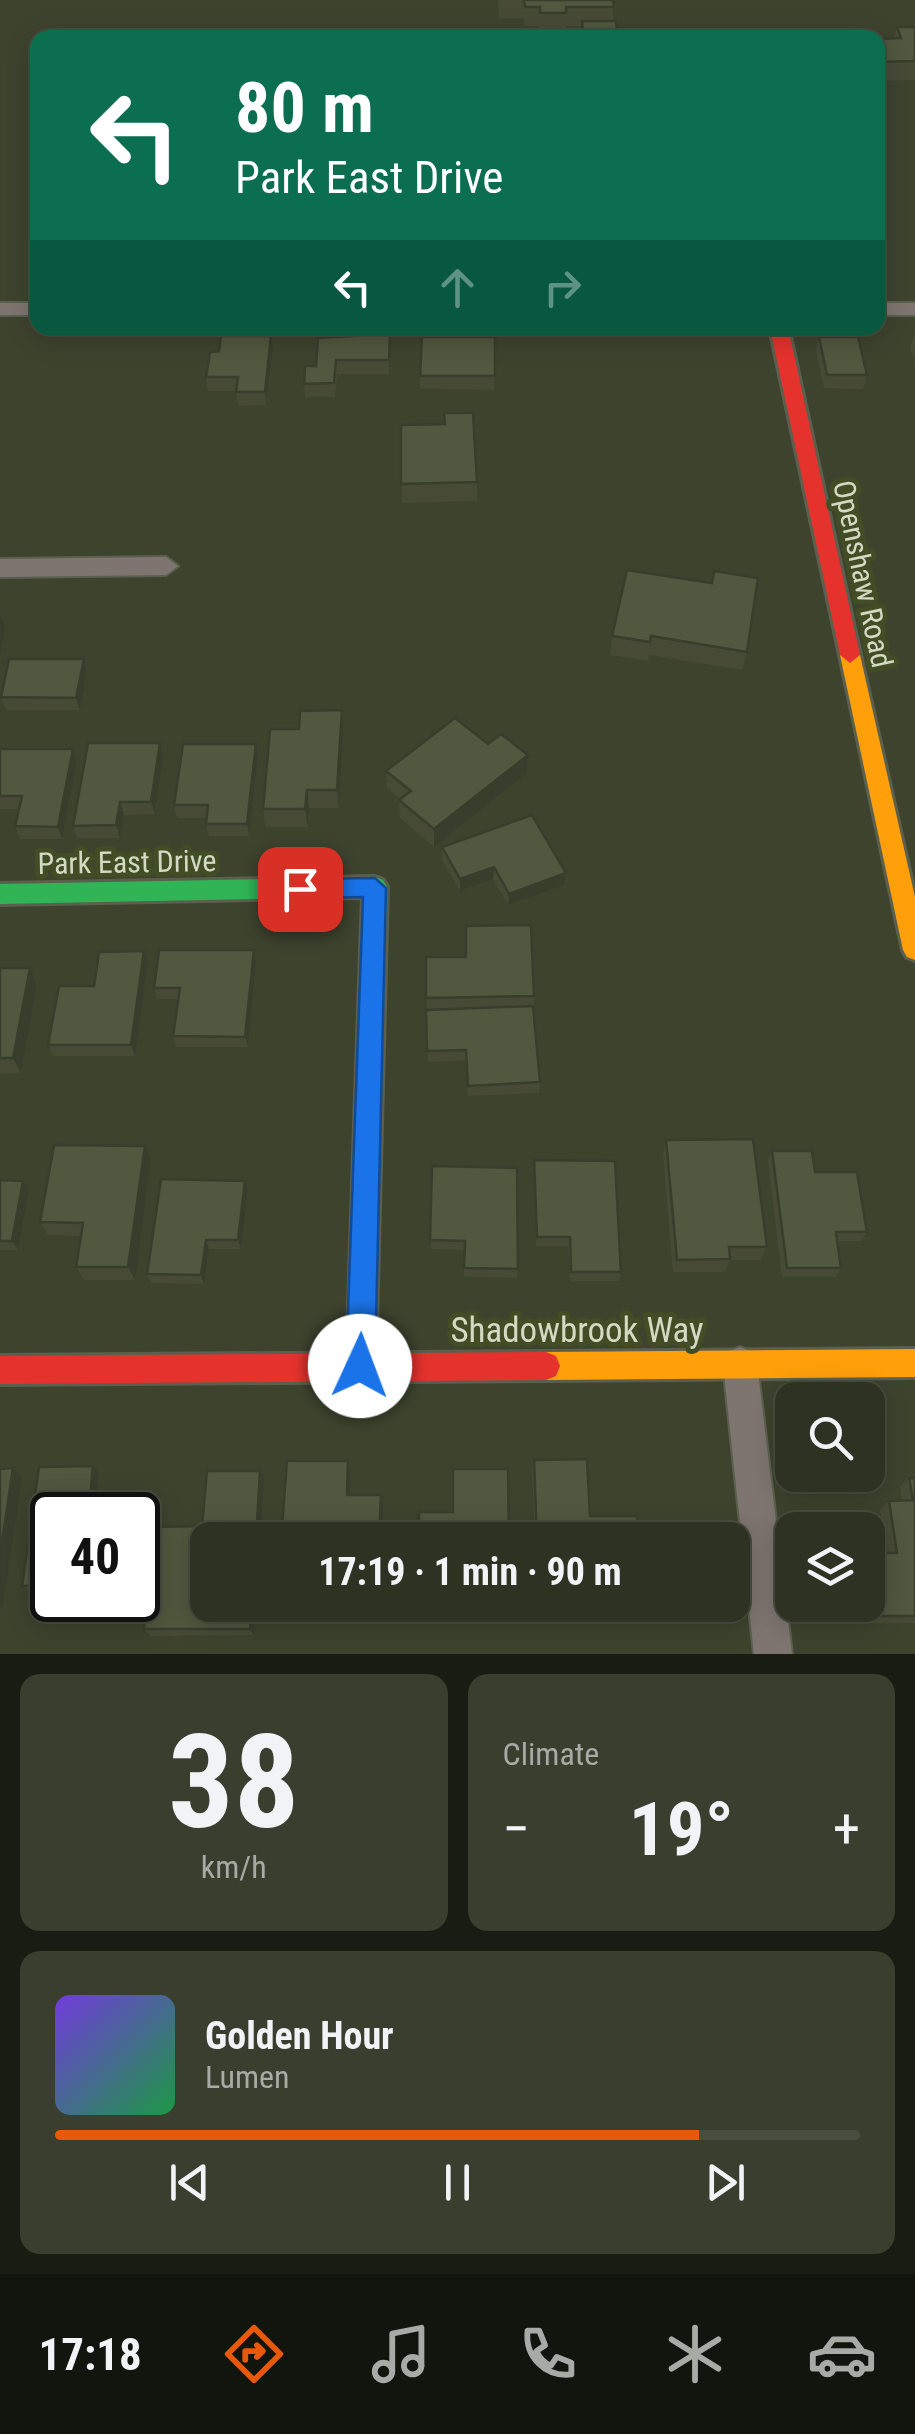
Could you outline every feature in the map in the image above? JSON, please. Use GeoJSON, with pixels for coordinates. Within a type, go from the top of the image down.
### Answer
{"type":"FeatureCollection","features":[{"type":"Feature","properties":{"kind":"street"},"geometry":{"type":"LineString","coordinates":[[0,309],[30,309]]}},
{"type":"Feature","properties":{"kind":"street"},"geometry":{"type":"LineString","coordinates":[[885,309],[915,309]]}},
{"type":"Feature","properties":{"kind":"street","name":"Openshaw Road"},"geometry":{"type":"LineString","coordinates":[[781,335],[915,950]]}},
{"type":"Feature","properties":{"kind":"street"},"geometry":{"type":"LineString","coordinates":[[0,568],[166,566]]}},
{"type":"Feature","properties":{"kind":"street","name":"Park East Drive"},"geometry":{"type":"LineString","coordinates":[[0,894],[375,888],[360,1366]]}},
{"type":"Feature","properties":{"kind":"street","name":"Shadowbrook Way"},"geometry":{"type":"LineString","coordinates":[[0,1370],[915,1362]]}},
{"type":"Feature","properties":{"kind":"street"},"geometry":{"type":"LineString","coordinates":[[740,1364],[774,1654]]}},
{"type":"Feature","properties":{"kind":"building"},"geometry":{"type":"Polygon","coordinates":[[[524,0],[613,0],[614,7],[566,7],[566,13],[540,13],[540,7],[525,7],[524,0]]]}},
{"type":"Feature","properties":{"kind":"building"},"geometry":{"type":"Polygon","coordinates":[[[582,21],[616,21],[617,30],[583,30],[582,21]]]}},
{"type":"Feature","properties":{"kind":"building"},"geometry":{"type":"Polygon","coordinates":[[[897,27],[915,27],[915,61],[885,62],[885,39],[901,38],[897,27]]]}},
{"type":"Feature","properties":{"kind":"building"},"geometry":{"type":"Polygon","coordinates":[[[390,335],[389,360],[336,360],[334,383],[304,384],[305,366],[316,366],[318,338],[390,335]]]}},
{"type":"Feature","properties":{"kind":"building"},"geometry":{"type":"Polygon","coordinates":[[[221,336],[271,336],[265,392],[236,392],[238,377],[206,377],[210,352],[219,351],[221,336]]]}},
{"type":"Feature","properties":{"kind":"building"},"geometry":{"type":"Polygon","coordinates":[[[422,337],[495,337],[495,376],[420,376],[422,337]]]}},
{"type":"Feature","properties":{"kind":"building"},"geometry":{"type":"Polygon","coordinates":[[[819,337],[858,337],[867,375],[827,375],[819,337]]]}},
{"type":"Feature","properties":{"kind":"building"},"geometry":{"type":"Polygon","coordinates":[[[444,413],[473,413],[477,482],[401,484],[401,425],[445,424],[444,413]]]}},
{"type":"Feature","properties":{"kind":"building"},"geometry":{"type":"Polygon","coordinates":[[[627,570],[712,583],[714,571],[758,578],[747,652],[651,636],[650,642],[612,636],[627,570]]]}},
{"type":"Feature","properties":{"kind":"building"},"geometry":{"type":"Polygon","coordinates":[[[9,659],[84,659],[76,698],[1,697],[9,659]]]}},
{"type":"Feature","properties":{"kind":"building"},"geometry":{"type":"Polygon","coordinates":[[[342,710],[337,790],[307,790],[305,809],[263,809],[270,729],[299,729],[300,711],[342,710]]]}},
{"type":"Feature","properties":{"kind":"building"},"geometry":{"type":"Polygon","coordinates":[[[455,718],[488,744],[501,734],[528,755],[434,829],[399,800],[411,791],[386,771],[455,718]]]}},
{"type":"Feature","properties":{"kind":"building"},"geometry":{"type":"Polygon","coordinates":[[[88,743],[160,743],[151,802],[120,802],[116,825],[73,826],[88,743]]]}},
{"type":"Feature","properties":{"kind":"building"},"geometry":{"type":"Polygon","coordinates":[[[183,744],[256,744],[247,824],[206,824],[208,805],[174,805],[183,744]]]}},
{"type":"Feature","properties":{"kind":"building"},"geometry":{"type":"Polygon","coordinates":[[[0,749],[73,749],[58,827],[15,826],[22,796],[0,796],[0,749]]]}},
{"type":"Feature","properties":{"kind":"building"},"geometry":{"type":"Polygon","coordinates":[[[532,815],[566,873],[509,894],[494,867],[460,879],[442,847],[532,815]]]}},
{"type":"Feature","properties":{"kind":"building"},"geometry":{"type":"Polygon","coordinates":[[[531,925],[534,996],[426,998],[426,957],[466,957],[466,926],[531,925]]]}},
{"type":"Feature","properties":{"kind":"building"},"geometry":{"type":"Polygon","coordinates":[[[159,950],[254,950],[245,1037],[173,1036],[180,988],[154,988],[159,950]]]}},
{"type":"Feature","properties":{"kind":"building"},"geometry":{"type":"Polygon","coordinates":[[[144,951],[131,1045],[48,1045],[59,986],[94,986],[99,952],[144,951]]]}},
{"type":"Feature","properties":{"kind":"building"},"geometry":{"type":"Polygon","coordinates":[[[0,968],[30,968],[13,1058],[0,1058],[0,968]]]}},
{"type":"Feature","properties":{"kind":"building"},"geometry":{"type":"Polygon","coordinates":[[[533,1006],[540,1082],[468,1086],[466,1050],[427,1051],[426,1010],[533,1006]]]}},
{"type":"Feature","properties":{"kind":"building"},"geometry":{"type":"Polygon","coordinates":[[[753,1139],[767,1247],[729,1247],[730,1259],[677,1260],[666,1140],[753,1139]]]}},
{"type":"Feature","properties":{"kind":"building"},"geometry":{"type":"Polygon","coordinates":[[[54,1145],[145,1146],[128,1267],[76,1267],[83,1223],[40,1222],[54,1145]]]}},
{"type":"Feature","properties":{"kind":"building"},"geometry":{"type":"Polygon","coordinates":[[[772,1151],[812,1151],[815,1172],[857,1172],[867,1232],[836,1232],[841,1268],[787,1268],[772,1151]]]}},
{"type":"Feature","properties":{"kind":"building"},"geometry":{"type":"Polygon","coordinates":[[[534,1160],[615,1161],[621,1272],[571,1272],[570,1237],[537,1237],[534,1160]]]}},
{"type":"Feature","properties":{"kind":"building"},"geometry":{"type":"Polygon","coordinates":[[[432,1166],[517,1168],[518,1269],[464,1268],[465,1241],[430,1240],[432,1166]]]}},
{"type":"Feature","properties":{"kind":"building"},"geometry":{"type":"Polygon","coordinates":[[[161,1179],[245,1181],[238,1240],[206,1240],[201,1275],[147,1274],[161,1179]]]}},
{"type":"Feature","properties":{"kind":"building"},"geometry":{"type":"Polygon","coordinates":[[[0,1180],[23,1181],[12,1241],[0,1241],[0,1180]]]}},
{"type":"Feature","properties":{"kind":"building"},"geometry":{"type":"Polygon","coordinates":[[[587,1459],[590,1516],[637,1516],[638,1522],[536,1522],[534,1460],[587,1459]]]}},
{"type":"Feature","properties":{"kind":"building"},"geometry":{"type":"Polygon","coordinates":[[[287,1461],[348,1461],[347,1495],[381,1495],[380,1522],[282,1522],[287,1461]]]}},
{"type":"Feature","properties":{"kind":"building"},"geometry":{"type":"Polygon","coordinates":[[[93,1466],[91,1492],[35,1492],[39,1467],[93,1466]]]}},
{"type":"Feature","properties":{"kind":"building"},"geometry":{"type":"Polygon","coordinates":[[[13,1468],[0,1555],[0,1469],[13,1468]]]}},
{"type":"Feature","properties":{"kind":"building"},"geometry":{"type":"Polygon","coordinates":[[[453,1469],[508,1469],[509,1522],[419,1522],[419,1512],[453,1512],[453,1469]]]}},
{"type":"Feature","properties":{"kind":"building"},"geometry":{"type":"Polygon","coordinates":[[[207,1471],[260,1471],[257,1522],[202,1522],[207,1471]]]}},
{"type":"Feature","properties":{"kind":"building"},"geometry":{"type":"Polygon","coordinates":[[[909,1478],[915,1478],[915,1616],[885,1616],[885,1553],[897,1553],[889,1501],[913,1500],[909,1478]]]}},
{"type":"Feature","properties":{"kind":"building"},"geometry":{"type":"Polygon","coordinates":[[[190,1526],[190,1622],[250,1622],[250,1629],[144,1629],[145,1622],[160,1622],[160,1527],[190,1526]]]}},
{"type":"Feature","properties":{"kind":"building"},"geometry":{"type":"Polygon","coordinates":[[[30,1530],[30,1586],[22,1586],[30,1530]]]}},
{"type":"Feature","properties":{"kind":"traffic: fast"},"geometry":{"type":"LineString","coordinates":[[0,894],[375,887],[368,1125]]}},
{"type":"Feature","properties":{"kind":"traffic: slow"},"geometry":{"type":"LineString","coordinates":[[850,655],[915,950]]}},
{"type":"Feature","properties":{"kind":"traffic: slow"},"geometry":{"type":"LineString","coordinates":[[361,1366],[368,1125]]}},
{"type":"Feature","properties":{"kind":"traffic: slow"},"geometry":{"type":"LineString","coordinates":[[546,1366],[915,1363]]}},
{"type":"Feature","properties":{"kind":"traffic: jam"},"geometry":{"type":"LineString","coordinates":[[781,335],[850,655]]}},
{"type":"Feature","properties":{"kind":"traffic: jam"},"geometry":{"type":"LineString","coordinates":[[0,1370],[546,1366]]}},
{"type":"Feature","properties":{"kind":"route"},"geometry":{"type":"LineString","coordinates":[[300,889],[375,888],[360,1366]]}}]}
